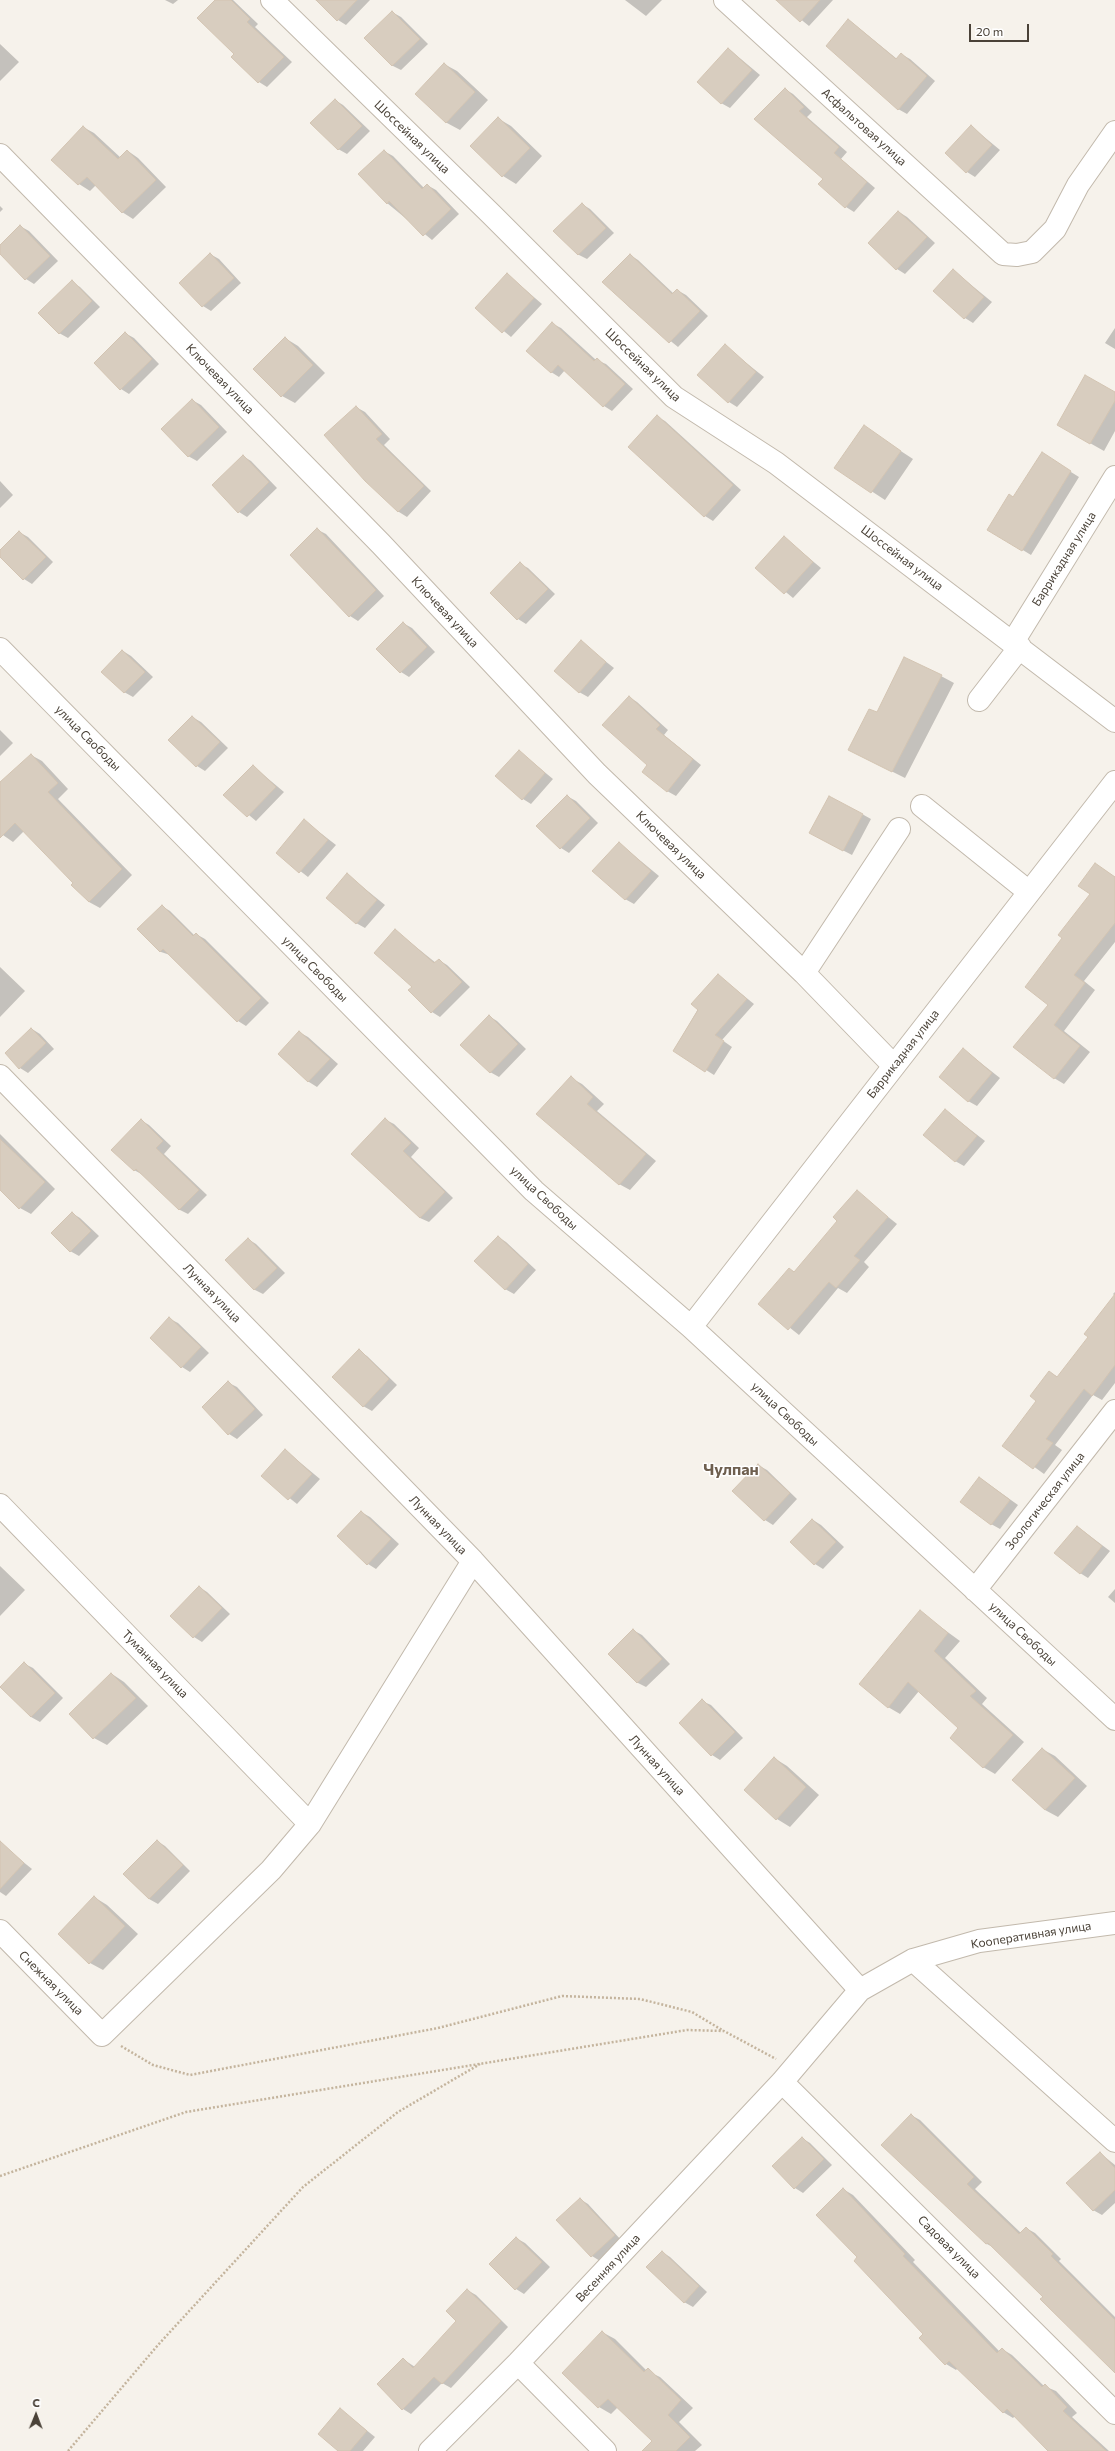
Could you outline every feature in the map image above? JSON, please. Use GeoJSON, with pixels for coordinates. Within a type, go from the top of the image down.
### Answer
{"type":"FeatureCollection","features":[{"type":"Feature","properties":{"kind":"street","name":"Шоссейная улица"},"geometry":{"type":"LineString","coordinates":[[272,0],[491,214],[674,397],[776,463],[1115,721]]}},
{"type":"Feature","properties":{"kind":"street","name":"Асфальтовая улица"},"geometry":{"type":"LineString","coordinates":[[725,0],[1003,254],[1017,255],[1032,252],[1055,229],[1078,185],[1115,132]]}},
{"type":"Feature","properties":{"kind":"street","name":"Ключевая улица"},"geometry":{"type":"LineString","coordinates":[[0,155],[381,544],[597,774],[804,973],[894,1066]]}},
{"type":"Feature","properties":{"kind":"street","name":"Баррикадная улица"},"geometry":{"type":"LineString","coordinates":[[979,700],[1017,645],[1115,477]]}},
{"type":"Feature","properties":{"kind":"street","name":"улица Свободы"},"geometry":{"type":"LineString","coordinates":[[0,649],[534,1192],[691,1327],[1115,1719]]}},
{"type":"Feature","properties":{"kind":"street","name":"Баррикадная улица"},"geometry":{"type":"LineString","coordinates":[[691,1327],[1115,782]]}},
{"type":"Feature","properties":{"kind":"street"},"geometry":{"type":"LineString","coordinates":[[922,806],[1029,892]]}},
{"type":"Feature","properties":{"kind":"street"},"geometry":{"type":"LineString","coordinates":[[804,973],[899,829]]}},
{"type":"Feature","properties":{"kind":"street","name":"Лунная улица"},"geometry":{"type":"LineString","coordinates":[[0,1076],[473,1561],[860,1990]]}},
{"type":"Feature","properties":{"kind":"street","name":"Зоологическая улица"},"geometry":{"type":"LineString","coordinates":[[975,1590],[1115,1411]]}},
{"type":"Feature","properties":{"kind":"street","name":"Туманная улица"},"geometry":{"type":"LineString","coordinates":[[0,1505],[310,1824]]}},
{"type":"Feature","properties":{"kind":"street"},"geometry":{"type":"LineString","coordinates":[[102,2035],[271,1870],[310,1824],[473,1561]]}},
{"type":"Feature","properties":{"kind":"street","name":"Кооперативная улица"},"geometry":{"type":"LineString","coordinates":[[788,2075],[860,1990],[912,1960],[979,1941],[1115,1923]]}},
{"type":"Feature","properties":{"kind":"street","name":"Снежная улица"},"geometry":{"type":"LineString","coordinates":[[0,1931],[102,2035]]}},
{"type":"Feature","properties":{"kind":"street"},"geometry":{"type":"LineString","coordinates":[[912,1960],[1115,2141]]}},
{"type":"Feature","properties":{"kind":"street","name":"Весенняя улица"},"geometry":{"type":"LineString","coordinates":[[430,2451],[518,2364],[788,2075]]}},
{"type":"Feature","properties":{"kind":"street","name":"Садовая улица"},"geometry":{"type":"LineString","coordinates":[[788,2075],[1115,2413]]}},
{"type":"Feature","properties":{"kind":"street"},"geometry":{"type":"LineString","coordinates":[[518,2364],[605,2451]]}},
{"type":"Feature","properties":{"kind":"path"},"geometry":{"type":"LineString","coordinates":[[102,2035],[153,2065],[190,2075],[438,2028],[562,1996],[640,2000],[692,2012],[724,2031],[788,2075]]}},
{"type":"Feature","properties":{"kind":"path"},"geometry":{"type":"LineString","coordinates":[[0,2176],[186,2112],[687,2030],[724,2031]]}},
{"type":"Feature","properties":{"kind":"path"},"geometry":{"type":"LineString","coordinates":[[68,2451],[158,2345],[303,2187],[398,2112],[482,2063]]}},
{"type":"Feature","properties":{"kind":"building"},"geometry":{"type":"Polygon","coordinates":[[[215,0],[231,0],[250,19],[247,22],[284,57],[258,83],[231,57],[234,54],[197,18],[215,0]]]}},
{"type":"Feature","properties":{"kind":"building"},"geometry":{"type":"Polygon","coordinates":[[[316,0],[357,0],[337,21],[316,0]]]}},
{"type":"Feature","properties":{"kind":"building"},"geometry":{"type":"Polygon","coordinates":[[[776,0],[820,0],[800,22],[776,0]]]}},
{"type":"Feature","properties":{"kind":"building"},"geometry":{"type":"Polygon","coordinates":[[[392,11],[420,39],[392,66],[364,38],[392,11]]]}},
{"type":"Feature","properties":{"kind":"building"},"geometry":{"type":"Polygon","coordinates":[[[848,19],[896,59],[901,53],[927,76],[898,110],[826,46],[848,19]]]}},
{"type":"Feature","properties":{"kind":"building"},"geometry":{"type":"Polygon","coordinates":[[[728,48],[752,70],[721,104],[697,82],[728,48]]]}},
{"type":"Feature","properties":{"kind":"building"},"geometry":{"type":"Polygon","coordinates":[[[444,63],[475,92],[446,123],[415,94],[444,63]]]}},
{"type":"Feature","properties":{"kind":"building"},"geometry":{"type":"Polygon","coordinates":[[[785,88],[804,107],[799,111],[839,147],[834,153],[867,182],[845,208],[818,184],[823,179],[754,119],[785,88]]]}},
{"type":"Feature","properties":{"kind":"building"},"geometry":{"type":"Polygon","coordinates":[[[335,99],[362,126],[338,150],[310,123],[335,99]]]}},
{"type":"Feature","properties":{"kind":"building"},"geometry":{"type":"Polygon","coordinates":[[[498,117],[530,148],[502,177],[470,146],[498,117]]]}},
{"type":"Feature","properties":{"kind":"building"},"geometry":{"type":"Polygon","coordinates":[[[971,125],[992,145],[966,173],[945,153],[971,125]]]}},
{"type":"Feature","properties":{"kind":"building"},"geometry":{"type":"Polygon","coordinates":[[[83,126],[118,159],[127,150],[156,180],[122,213],[87,177],[78,185],[51,160],[83,126]]]}},
{"type":"Feature","properties":{"kind":"building"},"geometry":{"type":"Polygon","coordinates":[[[384,150],[422,189],[427,184],[451,209],[423,236],[389,201],[387,204],[358,174],[384,150]]]}},
{"type":"Feature","properties":{"kind":"building"},"geometry":{"type":"Polygon","coordinates":[[[582,203],[606,228],[578,255],[553,231],[582,203]]]}},
{"type":"Feature","properties":{"kind":"building"},"geometry":{"type":"Polygon","coordinates":[[[898,211],[927,237],[896,270],[868,243],[898,211]]]}},
{"type":"Feature","properties":{"kind":"building"},"geometry":{"type":"Polygon","coordinates":[[[20,225],[50,256],[25,280],[0,254],[0,245],[20,225]]]}},
{"type":"Feature","properties":{"kind":"building"},"geometry":{"type":"Polygon","coordinates":[[[210,253],[234,278],[202,307],[179,283],[210,253]]]}},
{"type":"Feature","properties":{"kind":"building"},"geometry":{"type":"Polygon","coordinates":[[[630,254],[672,294],[677,289],[700,311],[669,343],[602,282],[630,254]]]}},
{"type":"Feature","properties":{"kind":"building"},"geometry":{"type":"Polygon","coordinates":[[[953,269],[984,297],[964,319],[933,291],[953,269]]]}},
{"type":"Feature","properties":{"kind":"building"},"geometry":{"type":"Polygon","coordinates":[[[507,273],[534,298],[502,333],[475,308],[507,273]]]}},
{"type":"Feature","properties":{"kind":"building"},"geometry":{"type":"Polygon","coordinates":[[[72,280],[92,301],[59,334],[38,313],[72,280]]]}},
{"type":"Feature","properties":{"kind":"building"},"geometry":{"type":"Polygon","coordinates":[[[552,322],[594,361],[597,358],[625,384],[603,407],[558,365],[551,373],[526,351],[552,322]]]}},
{"type":"Feature","properties":{"kind":"building"},"geometry":{"type":"Polygon","coordinates":[[[125,332],[152,359],[120,390],[94,363],[125,332]]]}},
{"type":"Feature","properties":{"kind":"building"},"geometry":{"type":"Polygon","coordinates":[[[285,337],[313,365],[281,397],[253,369],[285,337]]]}},
{"type":"Feature","properties":{"kind":"building"},"geometry":{"type":"Polygon","coordinates":[[[725,344],[756,372],[728,403],[697,375],[725,344]]]}},
{"type":"Feature","properties":{"kind":"building"},"geometry":{"type":"Polygon","coordinates":[[[1085,375],[1115,392],[1115,401],[1090,444],[1057,425],[1085,375]]]}},
{"type":"Feature","properties":{"kind":"building"},"geometry":{"type":"Polygon","coordinates":[[[192,399],[219,427],[188,457],[161,429],[192,399]]]}},
{"type":"Feature","properties":{"kind":"building"},"geometry":{"type":"Polygon","coordinates":[[[356,406],[382,434],[376,439],[424,486],[398,512],[365,481],[324,435],[356,406]]]}},
{"type":"Feature","properties":{"kind":"building"},"geometry":{"type":"Polygon","coordinates":[[[657,415],[733,485],[704,517],[628,447],[657,415]]]}},
{"type":"Feature","properties":{"kind":"building"},"geometry":{"type":"Polygon","coordinates":[[[864,425],[901,451],[871,493],[834,468],[864,425]]]}},
{"type":"Feature","properties":{"kind":"building"},"geometry":{"type":"Polygon","coordinates":[[[1042,452],[1071,471],[1022,551],[987,530],[1009,494],[1013,497],[1042,452]]]}},
{"type":"Feature","properties":{"kind":"building"},"geometry":{"type":"Polygon","coordinates":[[[243,455],[269,482],[238,513],[212,485],[243,455]]]}},
{"type":"Feature","properties":{"kind":"building"},"geometry":{"type":"Polygon","coordinates":[[[317,528],[376,590],[349,617],[290,555],[317,528]]]}},
{"type":"Feature","properties":{"kind":"building"},"geometry":{"type":"Polygon","coordinates":[[[19,531],[46,557],[23,580],[0,557],[0,550],[19,531]]]}},
{"type":"Feature","properties":{"kind":"building"},"geometry":{"type":"Polygon","coordinates":[[[784,536],[813,562],[784,594],[755,568],[784,536]]]}},
{"type":"Feature","properties":{"kind":"building"},"geometry":{"type":"Polygon","coordinates":[[[520,562],[548,589],[517,620],[490,593],[520,562]]]}},
{"type":"Feature","properties":{"kind":"building"},"geometry":{"type":"Polygon","coordinates":[[[403,622],[427,647],[400,673],[376,649],[403,622]]]}},
{"type":"Feature","properties":{"kind":"building"},"geometry":{"type":"Polygon","coordinates":[[[581,640],[606,662],[579,693],[554,671],[581,640]]]}},
{"type":"Feature","properties":{"kind":"building"},"geometry":{"type":"Polygon","coordinates":[[[122,650],[145,672],[124,693],[101,672],[122,650]]]}},
{"type":"Feature","properties":{"kind":"building"},"geometry":{"type":"Polygon","coordinates":[[[904,657],[942,675],[892,772],[848,750],[869,709],[877,712],[904,657]]]}},
{"type":"Feature","properties":{"kind":"building"},"geometry":{"type":"Polygon","coordinates":[[[629,696],[660,725],[656,729],[693,759],[667,792],[642,772],[647,765],[602,725],[629,696]]]}},
{"type":"Feature","properties":{"kind":"building"},"geometry":{"type":"Polygon","coordinates":[[[192,716],[220,742],[196,767],[168,740],[192,716]]]}},
{"type":"Feature","properties":{"kind":"building"},"geometry":{"type":"Polygon","coordinates":[[[519,750],[545,773],[522,800],[495,776],[519,750]]]}},
{"type":"Feature","properties":{"kind":"building"},"geometry":{"type":"Polygon","coordinates":[[[31,754],[58,783],[48,792],[122,869],[89,902],[71,885],[73,883],[15,823],[0,838],[0,782],[31,754]]]}},
{"type":"Feature","properties":{"kind":"building"},"geometry":{"type":"Polygon","coordinates":[[[253,765],[276,787],[247,817],[223,795],[253,765]]]}},
{"type":"Feature","properties":{"kind":"building"},"geometry":{"type":"Polygon","coordinates":[[[567,795],[590,818],[560,849],[536,826],[567,795]]]}},
{"type":"Feature","properties":{"kind":"building"},"geometry":{"type":"Polygon","coordinates":[[[829,796],[863,814],[843,851],[809,833],[829,796]]]}},
{"type":"Feature","properties":{"kind":"building"},"geometry":{"type":"Polygon","coordinates":[[[304,819],[328,840],[299,873],[276,853],[304,819]]]}},
{"type":"Feature","properties":{"kind":"building"},"geometry":{"type":"Polygon","coordinates":[[[619,842],[651,871],[625,900],[592,871],[619,842]]]}},
{"type":"Feature","properties":{"kind":"building"},"geometry":{"type":"Polygon","coordinates":[[[1095,863],[1115,877],[1115,923],[1074,975],[1085,983],[1054,1025],[1080,1046],[1054,1079],[1013,1047],[1048,1005],[1025,987],[1062,938],[1058,935],[1090,894],[1078,886],[1095,863]]]}},
{"type":"Feature","properties":{"kind":"building"},"geometry":{"type":"Polygon","coordinates":[[[347,873],[377,900],[356,924],[326,898],[347,873]]]}},
{"type":"Feature","properties":{"kind":"building"},"geometry":{"type":"Polygon","coordinates":[[[162,905],[193,936],[196,933],[261,998],[237,1022],[163,949],[160,952],[137,929],[162,905]]]}},
{"type":"Feature","properties":{"kind":"building"},"geometry":{"type":"Polygon","coordinates":[[[395,929],[434,963],[439,959],[462,982],[431,1013],[408,990],[412,987],[374,953],[395,929]]]}},
{"type":"Feature","properties":{"kind":"building"},"geometry":{"type":"Polygon","coordinates":[[[718,974],[747,999],[715,1035],[724,1041],[705,1072],[673,1051],[698,1010],[691,1004],[718,974]]]}},
{"type":"Feature","properties":{"kind":"building"},"geometry":{"type":"Polygon","coordinates":[[[489,1015],[518,1044],[490,1073],[460,1045],[489,1015]]]}},
{"type":"Feature","properties":{"kind":"building"},"geometry":{"type":"Polygon","coordinates":[[[31,1028],[46,1043],[19,1069],[5,1053],[31,1028]]]}},
{"type":"Feature","properties":{"kind":"building"},"geometry":{"type":"Polygon","coordinates":[[[299,1031],[330,1059],[308,1082],[278,1054],[299,1031]]]}},
{"type":"Feature","properties":{"kind":"building"},"geometry":{"type":"Polygon","coordinates":[[[963,1048],[992,1073],[968,1102],[939,1077],[963,1048]]]}},
{"type":"Feature","properties":{"kind":"building"},"geometry":{"type":"Polygon","coordinates":[[[571,1076],[593,1097],[587,1104],[646,1154],[619,1185],[536,1114],[571,1076]]]}},
{"type":"Feature","properties":{"kind":"building"},"geometry":{"type":"Polygon","coordinates":[[[945,1109],[977,1136],[955,1162],[923,1135],[945,1109]]]}},
{"type":"Feature","properties":{"kind":"building"},"geometry":{"type":"Polygon","coordinates":[[[385,1118],[411,1143],[403,1151],[445,1192],[420,1218],[351,1154],[385,1118]]]}},
{"type":"Feature","properties":{"kind":"building"},"geometry":{"type":"Polygon","coordinates":[[[141,1119],[163,1141],[156,1148],[199,1190],[179,1210],[136,1169],[134,1171],[111,1150],[141,1119]]]}},
{"type":"Feature","properties":{"kind":"building"},"geometry":{"type":"Polygon","coordinates":[[[0,1139],[45,1182],[19,1209],[0,1190],[0,1139]]]}},
{"type":"Feature","properties":{"kind":"building"},"geometry":{"type":"Polygon","coordinates":[[[857,1190],[888,1217],[854,1256],[860,1260],[836,1288],[829,1282],[788,1330],[758,1304],[789,1268],[794,1272],[837,1221],[833,1217],[857,1190]]]}},
{"type":"Feature","properties":{"kind":"building"},"geometry":{"type":"Polygon","coordinates":[[[72,1212],[91,1231],[70,1252],[51,1233],[72,1212]]]}},
{"type":"Feature","properties":{"kind":"building"},"geometry":{"type":"Polygon","coordinates":[[[498,1236],[528,1264],[505,1290],[474,1261],[498,1236]]]}},
{"type":"Feature","properties":{"kind":"building"},"geometry":{"type":"Polygon","coordinates":[[[248,1238],[277,1268],[254,1290],[225,1260],[248,1238]]]}},
{"type":"Feature","properties":{"kind":"building"},"geometry":{"type":"Polygon","coordinates":[[[1115,1294],[1115,1365],[1092,1396],[1084,1389],[1046,1439],[1053,1443],[1033,1469],[1002,1446],[1036,1401],[1030,1396],[1049,1371],[1057,1377],[1088,1337],[1084,1334],[1115,1294]]]}},
{"type":"Feature","properties":{"kind":"building"},"geometry":{"type":"Polygon","coordinates":[[[169,1317],[201,1347],[181,1368],[150,1338],[169,1317]]]}},
{"type":"Feature","properties":{"kind":"building"},"geometry":{"type":"Polygon","coordinates":[[[359,1349],[389,1379],[363,1407],[332,1377],[359,1349]]]}},
{"type":"Feature","properties":{"kind":"building"},"geometry":{"type":"Polygon","coordinates":[[[228,1381],[255,1409],[228,1435],[202,1407],[228,1381]]]}},
{"type":"Feature","properties":{"kind":"building"},"geometry":{"type":"Polygon","coordinates":[[[285,1449],[312,1474],[288,1500],[261,1476],[285,1449]]]}},
{"type":"Feature","properties":{"kind":"building"},"geometry":{"type":"Polygon","coordinates":[[[758,1464],[790,1493],[764,1521],[732,1491],[758,1464]]]}},
{"type":"Feature","properties":{"kind":"building"},"geometry":{"type":"Polygon","coordinates":[[[979,1477],[1010,1500],[991,1525],[960,1502],[979,1477]]]}},
{"type":"Feature","properties":{"kind":"building"},"geometry":{"type":"Polygon","coordinates":[[[361,1511],[391,1539],[367,1565],[337,1536],[361,1511]]]}},
{"type":"Feature","properties":{"kind":"building"},"geometry":{"type":"Polygon","coordinates":[[[812,1519],[836,1542],[814,1565],[790,1542],[812,1519]]]}},
{"type":"Feature","properties":{"kind":"building"},"geometry":{"type":"Polygon","coordinates":[[[1077,1526],[1102,1546],[1080,1574],[1054,1553],[1077,1526]]]}},
{"type":"Feature","properties":{"kind":"building"},"geometry":{"type":"Polygon","coordinates":[[[199,1586],[222,1608],[193,1638],[170,1616],[199,1586]]]}},
{"type":"Feature","properties":{"kind":"building"},"geometry":{"type":"Polygon","coordinates":[[[920,1610],[948,1633],[934,1651],[976,1691],[970,1696],[1013,1735],[983,1768],[950,1738],[958,1728],[908,1682],[888,1708],[859,1684],[920,1610]]]}},
{"type":"Feature","properties":{"kind":"building"},"geometry":{"type":"Polygon","coordinates":[[[633,1629],[662,1659],[637,1683],[608,1654],[633,1629]]]}},
{"type":"Feature","properties":{"kind":"building"},"geometry":{"type":"Polygon","coordinates":[[[24,1662],[55,1693],[31,1717],[0,1687],[24,1662]]]}},
{"type":"Feature","properties":{"kind":"building"},"geometry":{"type":"Polygon","coordinates":[[[111,1673],[136,1698],[93,1739],[69,1714],[111,1673]]]}},
{"type":"Feature","properties":{"kind":"building"},"geometry":{"type":"Polygon","coordinates":[[[702,1699],[735,1732],[711,1756],[679,1723],[702,1699]]]}},
{"type":"Feature","properties":{"kind":"building"},"geometry":{"type":"Polygon","coordinates":[[[1042,1748],[1075,1778],[1045,1810],[1012,1780],[1042,1748]]]}},
{"type":"Feature","properties":{"kind":"building"},"geometry":{"type":"Polygon","coordinates":[[[774,1757],[806,1787],[776,1820],[744,1790],[774,1757]]]}},
{"type":"Feature","properties":{"kind":"building"},"geometry":{"type":"Polygon","coordinates":[[[157,1840],[183,1865],[149,1899],[123,1874],[157,1840]]]}},
{"type":"Feature","properties":{"kind":"building"},"geometry":{"type":"Polygon","coordinates":[[[0,1841],[24,1863],[0,1889],[0,1841]]]}},
{"type":"Feature","properties":{"kind":"building"},"geometry":{"type":"Polygon","coordinates":[[[94,1896],[125,1926],[89,1964],[58,1934],[94,1896]]]}},
{"type":"Feature","properties":{"kind":"building"},"geometry":{"type":"Polygon","coordinates":[[[911,2114],[974,2177],[967,2184],[1019,2234],[1026,2227],[1053,2254],[1051,2256],[1115,2320],[1115,2373],[1040,2299],[1043,2297],[988,2243],[986,2244],[881,2145],[911,2114]]]}},
{"type":"Feature","properties":{"kind":"building"},"geometry":{"type":"Polygon","coordinates":[[[802,2137],[824,2159],[794,2189],[772,2166],[802,2137]]]}},
{"type":"Feature","properties":{"kind":"building"},"geometry":{"type":"Polygon","coordinates":[[[1100,2152],[1115,2168],[1115,2190],[1093,2211],[1066,2183],[1100,2152]]]}},
{"type":"Feature","properties":{"kind":"building"},"geometry":{"type":"Polygon","coordinates":[[[843,2188],[905,2254],[903,2256],[997,2353],[1002,2348],[1042,2387],[1045,2384],[1067,2407],[1063,2411],[1106,2451],[1048,2451],[1007,2409],[1003,2413],[949,2361],[945,2365],[919,2338],[923,2334],[854,2261],[857,2257],[816,2215],[843,2188]]]}},
{"type":"Feature","properties":{"kind":"building"},"geometry":{"type":"Polygon","coordinates":[[[580,2198],[615,2235],[591,2257],[556,2220],[580,2198]]]}},
{"type":"Feature","properties":{"kind":"building"},"geometry":{"type":"Polygon","coordinates":[[[516,2237],[542,2262],[515,2290],[489,2264],[516,2237]]]}},
{"type":"Feature","properties":{"kind":"building"},"geometry":{"type":"Polygon","coordinates":[[[662,2251],[699,2286],[684,2303],[646,2267],[662,2251]]]}},
{"type":"Feature","properties":{"kind":"building"},"geometry":{"type":"Polygon","coordinates":[[[467,2289],[501,2321],[442,2384],[434,2377],[402,2410],[377,2384],[403,2358],[413,2368],[456,2321],[446,2311],[467,2289]]]}},
{"type":"Feature","properties":{"kind":"building"},"geometry":{"type":"Polygon","coordinates":[[[602,2331],[644,2372],[648,2368],[681,2400],[668,2415],[690,2437],[676,2451],[642,2451],[652,2441],[608,2399],[598,2408],[562,2373],[602,2331]]]}},
{"type":"Feature","properties":{"kind":"building"},"geometry":{"type":"Polygon","coordinates":[[[340,2408],[367,2431],[350,2451],[338,2451],[318,2434],[340,2408]]]}},
{"type":"Feature","properties":{"kind":"district","name":"Чулпан"},"geometry":{"type":"Point","coordinates":[731,1470]}}]}
